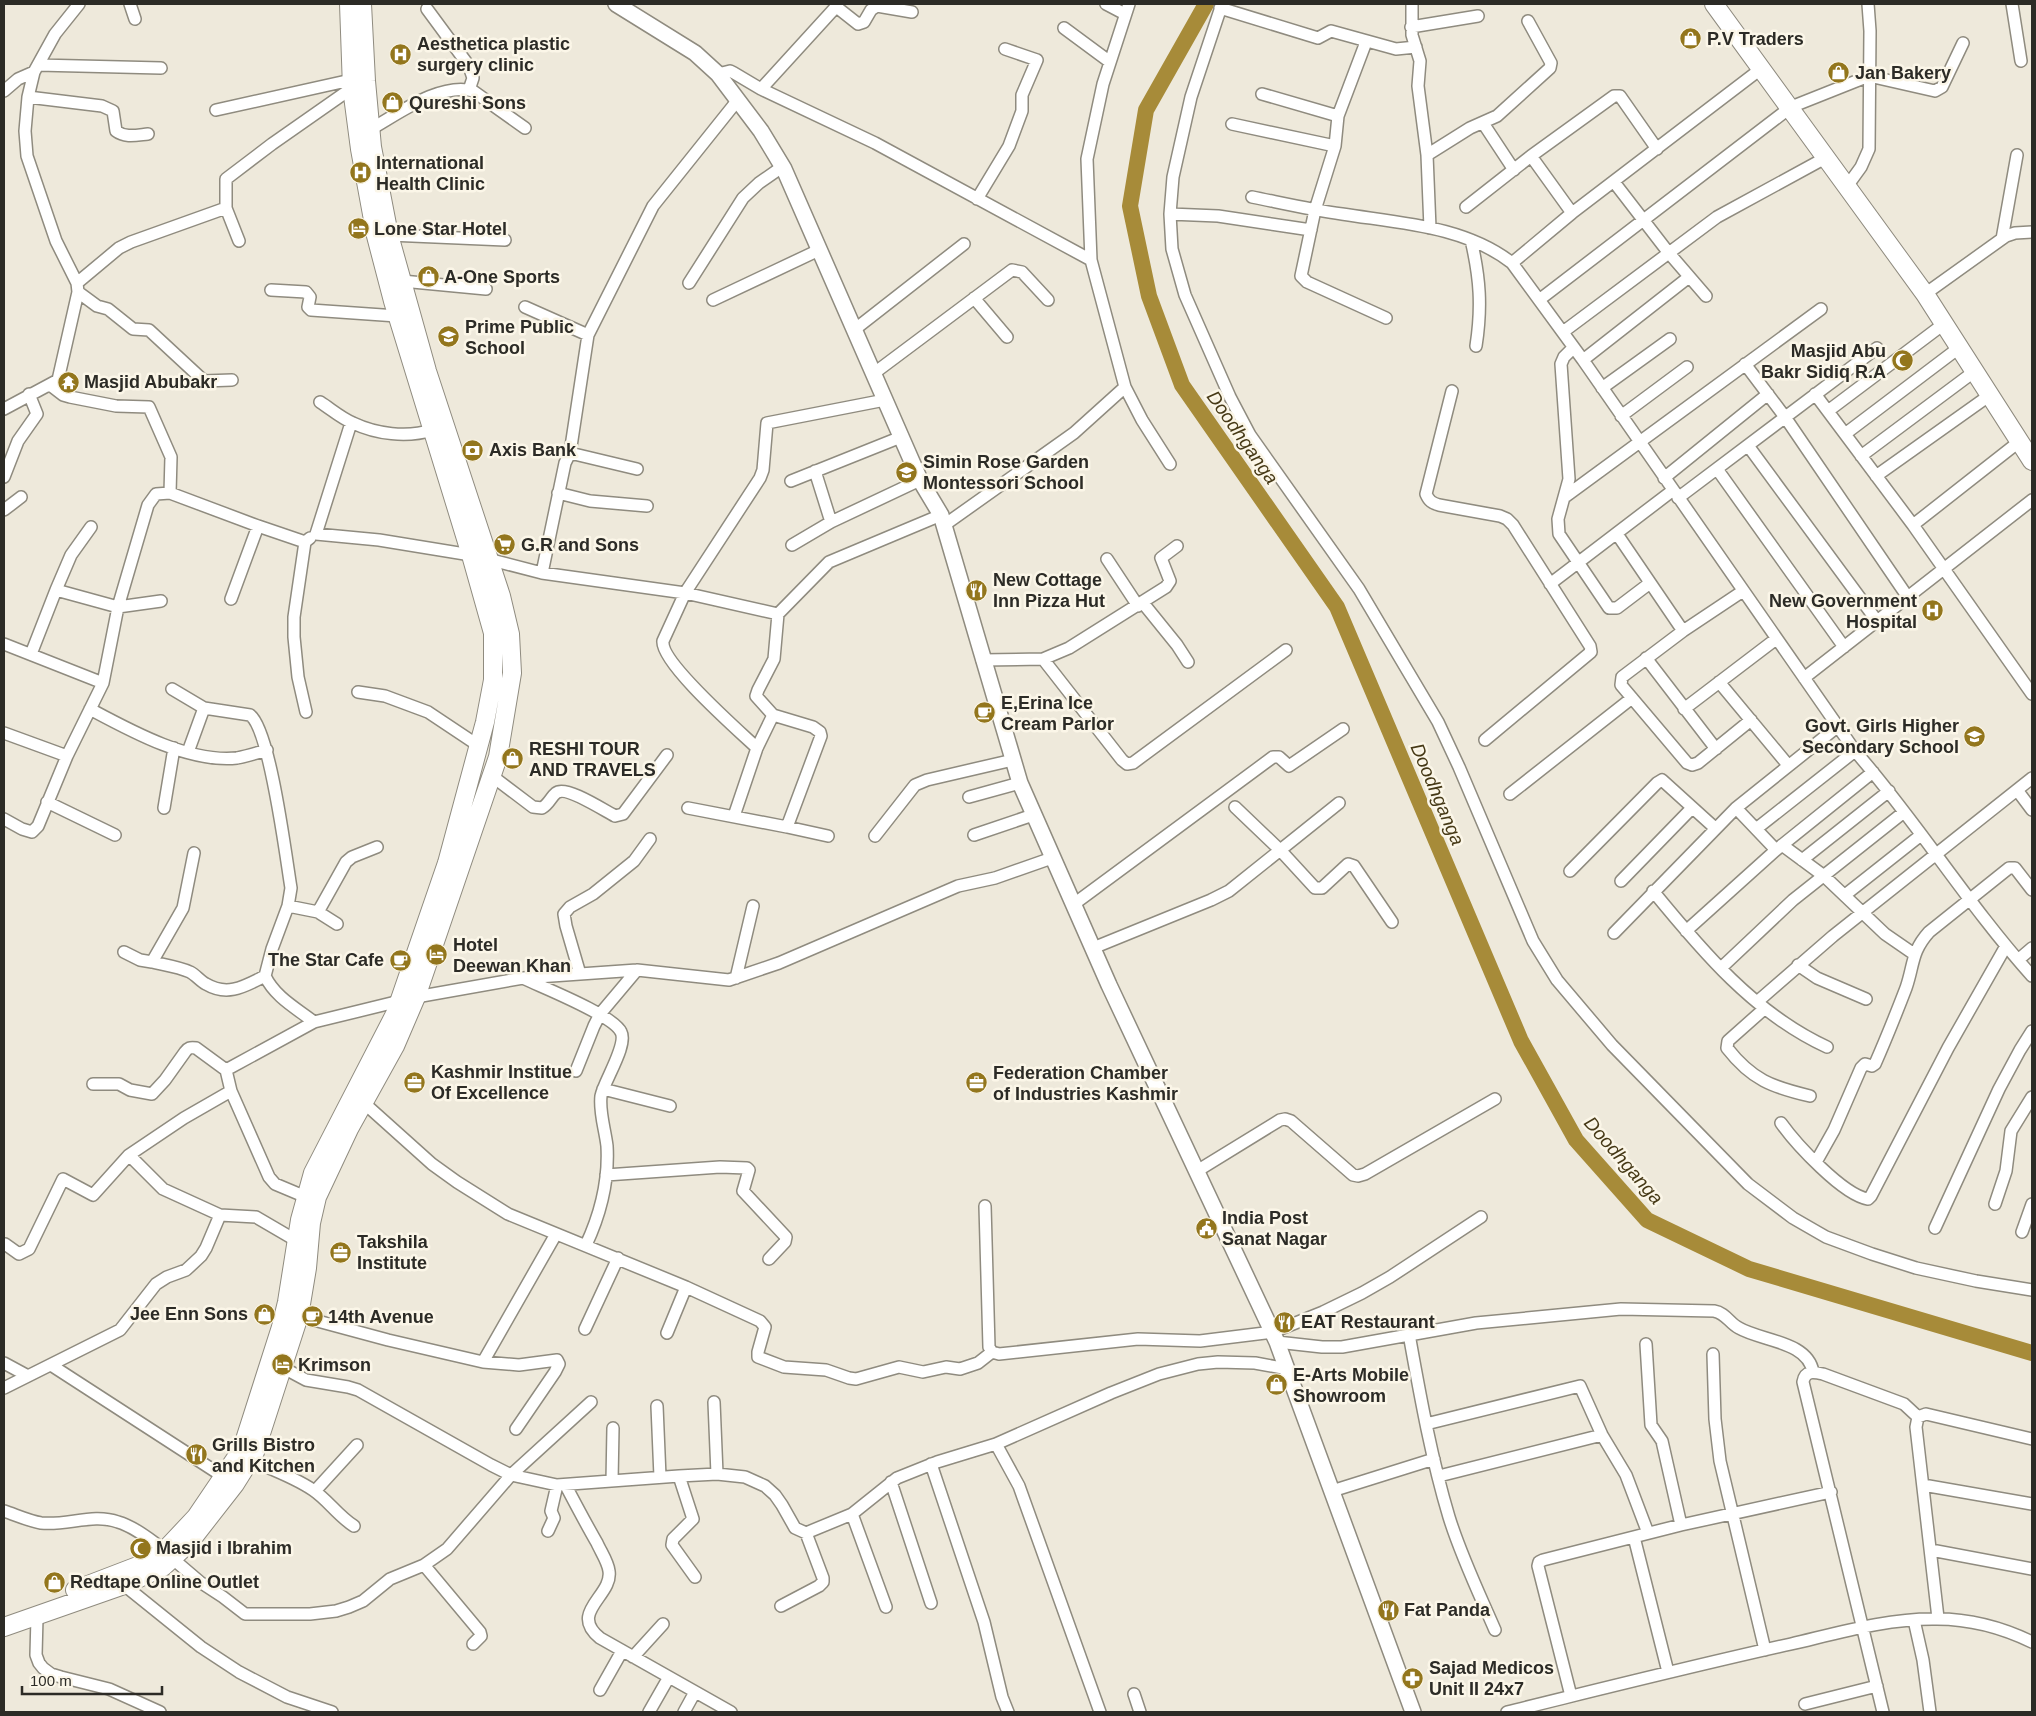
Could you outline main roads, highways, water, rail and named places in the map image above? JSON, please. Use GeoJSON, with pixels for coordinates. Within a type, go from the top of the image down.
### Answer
{"type":"FeatureCollection","features":[{"type":"Feature","properties":{"kind":"main road"},"geometry":{"type":"LineString","coordinates":[[4,1614],[45,1601],[169,1555],[189,1543],[255,1452],[277,1364],[297,1241],[313,1173],[395,1014],[408,1000],[498,757],[512,673],[510,634],[501,596],[479,557],[432,430],[397,316],[376,236],[360,149],[351,84],[349,4]]}},
{"type":"Feature","properties":{"kind":"main road"},"geometry":{"type":"LineString","coordinates":[[4,1627],[124,1585],[163,1566],[242,1449],[299,1316],[307,1268],[311,1223],[317,1197],[334,1160],[395,1046],[485,722],[492,680],[493,633],[479,557],[389,235],[370,129],[362,4]]}},
{"type":"Feature","properties":{"kind":"main road"},"geometry":{"type":"LineString","coordinates":[[616,4],[695,53],[718,74],[761,131],[782,167],[920,480],[942,521],[961,579],[982,660],[1020,783],[1033,815],[1093,948],[1275,1337],[1412,1712]]}},
{"type":"Feature","properties":{"kind":"main road"},"geometry":{"type":"LineString","coordinates":[[1714,4],[1848,185],[1925,294],[2032,461]]}},
{"type":"Feature","properties":{"kind":"waterway","name":"Doodhganga"},"geometry":{"type":"LineString","coordinates":[[1206,4],[1146,110],[1130,206],[1149,296],[1182,385],[1337,607],[1521,1041],[1576,1140],[1647,1220],[1749,1269],[2032,1353]]}},
{"type":"Feature","properties":{"kind":"place","name":"P.V Traders"},"geometry":{"type":"Point","coordinates":[1691,39]}},
{"type":"Feature","properties":{"kind":"place","name":"Aesthetica plastic surgery clinic"},"geometry":{"type":"Point","coordinates":[401,54]}},
{"type":"Feature","properties":{"kind":"place","name":"Jan Bakery"},"geometry":{"type":"Point","coordinates":[1839,73]}},
{"type":"Feature","properties":{"kind":"place","name":"Qureshi Sons"},"geometry":{"type":"Point","coordinates":[393,103]}},
{"type":"Feature","properties":{"kind":"place","name":"International Health Clinic"},"geometry":{"type":"Point","coordinates":[360,173]}},
{"type":"Feature","properties":{"kind":"place","name":"Lone Star Hotel"},"geometry":{"type":"Point","coordinates":[358,229]}},
{"type":"Feature","properties":{"kind":"place","name":"A-One Sports"},"geometry":{"type":"Point","coordinates":[428,277]}},
{"type":"Feature","properties":{"kind":"place","name":"Prime Public School"},"geometry":{"type":"Point","coordinates":[449,337]}},
{"type":"Feature","properties":{"kind":"place","name":"Masjid Abu Bakr Sidiq R.A"},"geometry":{"type":"Point","coordinates":[1902,361]}},
{"type":"Feature","properties":{"kind":"place","name":"Masjid Abubakr"},"geometry":{"type":"Point","coordinates":[68,382]}},
{"type":"Feature","properties":{"kind":"place","name":"Axis Bank"},"geometry":{"type":"Point","coordinates":[473,450]}},
{"type":"Feature","properties":{"kind":"place","name":"Simin Rose Garden Montessori School"},"geometry":{"type":"Point","coordinates":[907,472]}},
{"type":"Feature","properties":{"kind":"place","name":"G.R and Sons"},"geometry":{"type":"Point","coordinates":[505,545]}},
{"type":"Feature","properties":{"kind":"place","name":"New Cottage Inn Pizza Hut"},"geometry":{"type":"Point","coordinates":[977,590]}},
{"type":"Feature","properties":{"kind":"place","name":"New Government Hospital"},"geometry":{"type":"Point","coordinates":[1933,611]}},
{"type":"Feature","properties":{"kind":"place","name":"E,Erina Ice Cream Parlor"},"geometry":{"type":"Point","coordinates":[985,713]}},
{"type":"Feature","properties":{"kind":"place","name":"Govt. Girls Higher Secondary School"},"geometry":{"type":"Point","coordinates":[1975,736]}},
{"type":"Feature","properties":{"kind":"place","name":"RESHI TOUR AND TRAVELS"},"geometry":{"type":"Point","coordinates":[513,759]}},
{"type":"Feature","properties":{"kind":"place","name":"Hotel Deewan Khan"},"geometry":{"type":"Point","coordinates":[437,955]}},
{"type":"Feature","properties":{"kind":"place","name":"The Star Cafe"},"geometry":{"type":"Point","coordinates":[400,960]}},
{"type":"Feature","properties":{"kind":"place","name":"Kashmir Institue Of Excellence"},"geometry":{"type":"Point","coordinates":[415,1082]}},
{"type":"Feature","properties":{"kind":"place","name":"Federation Chamber of Industries Kashmir"},"geometry":{"type":"Point","coordinates":[977,1083]}},
{"type":"Feature","properties":{"kind":"place","name":"India Post Sanat Nagar"},"geometry":{"type":"Point","coordinates":[1206,1228]}},
{"type":"Feature","properties":{"kind":"place","name":"Takshila Institute"},"geometry":{"type":"Point","coordinates":[341,1252]}},
{"type":"Feature","properties":{"kind":"place","name":"Jee Enn Sons"},"geometry":{"type":"Point","coordinates":[264,1314]}},
{"type":"Feature","properties":{"kind":"place","name":"14th Avenue"},"geometry":{"type":"Point","coordinates":[312,1317]}},
{"type":"Feature","properties":{"kind":"place","name":"EAT Restaurant"},"geometry":{"type":"Point","coordinates":[1285,1322]}},
{"type":"Feature","properties":{"kind":"place","name":"Krimson"},"geometry":{"type":"Point","coordinates":[282,1365]}},
{"type":"Feature","properties":{"kind":"place","name":"E-Arts Mobile Showroom"},"geometry":{"type":"Point","coordinates":[1277,1385]}},
{"type":"Feature","properties":{"kind":"place","name":"Grills Bistro and Kitchen"},"geometry":{"type":"Point","coordinates":[196,1455]}},
{"type":"Feature","properties":{"kind":"place","name":"Masjid i Ibrahim"},"geometry":{"type":"Point","coordinates":[140,1548]}},
{"type":"Feature","properties":{"kind":"place","name":"Redtape Online Outlet"},"geometry":{"type":"Point","coordinates":[54,1582]}},
{"type":"Feature","properties":{"kind":"place","name":"Fat Panda"},"geometry":{"type":"Point","coordinates":[1388,1610]}},
{"type":"Feature","properties":{"kind":"place","name":"Sajad Medicos Unit II 24x7"},"geometry":{"type":"Point","coordinates":[1413,1678]}}]}
